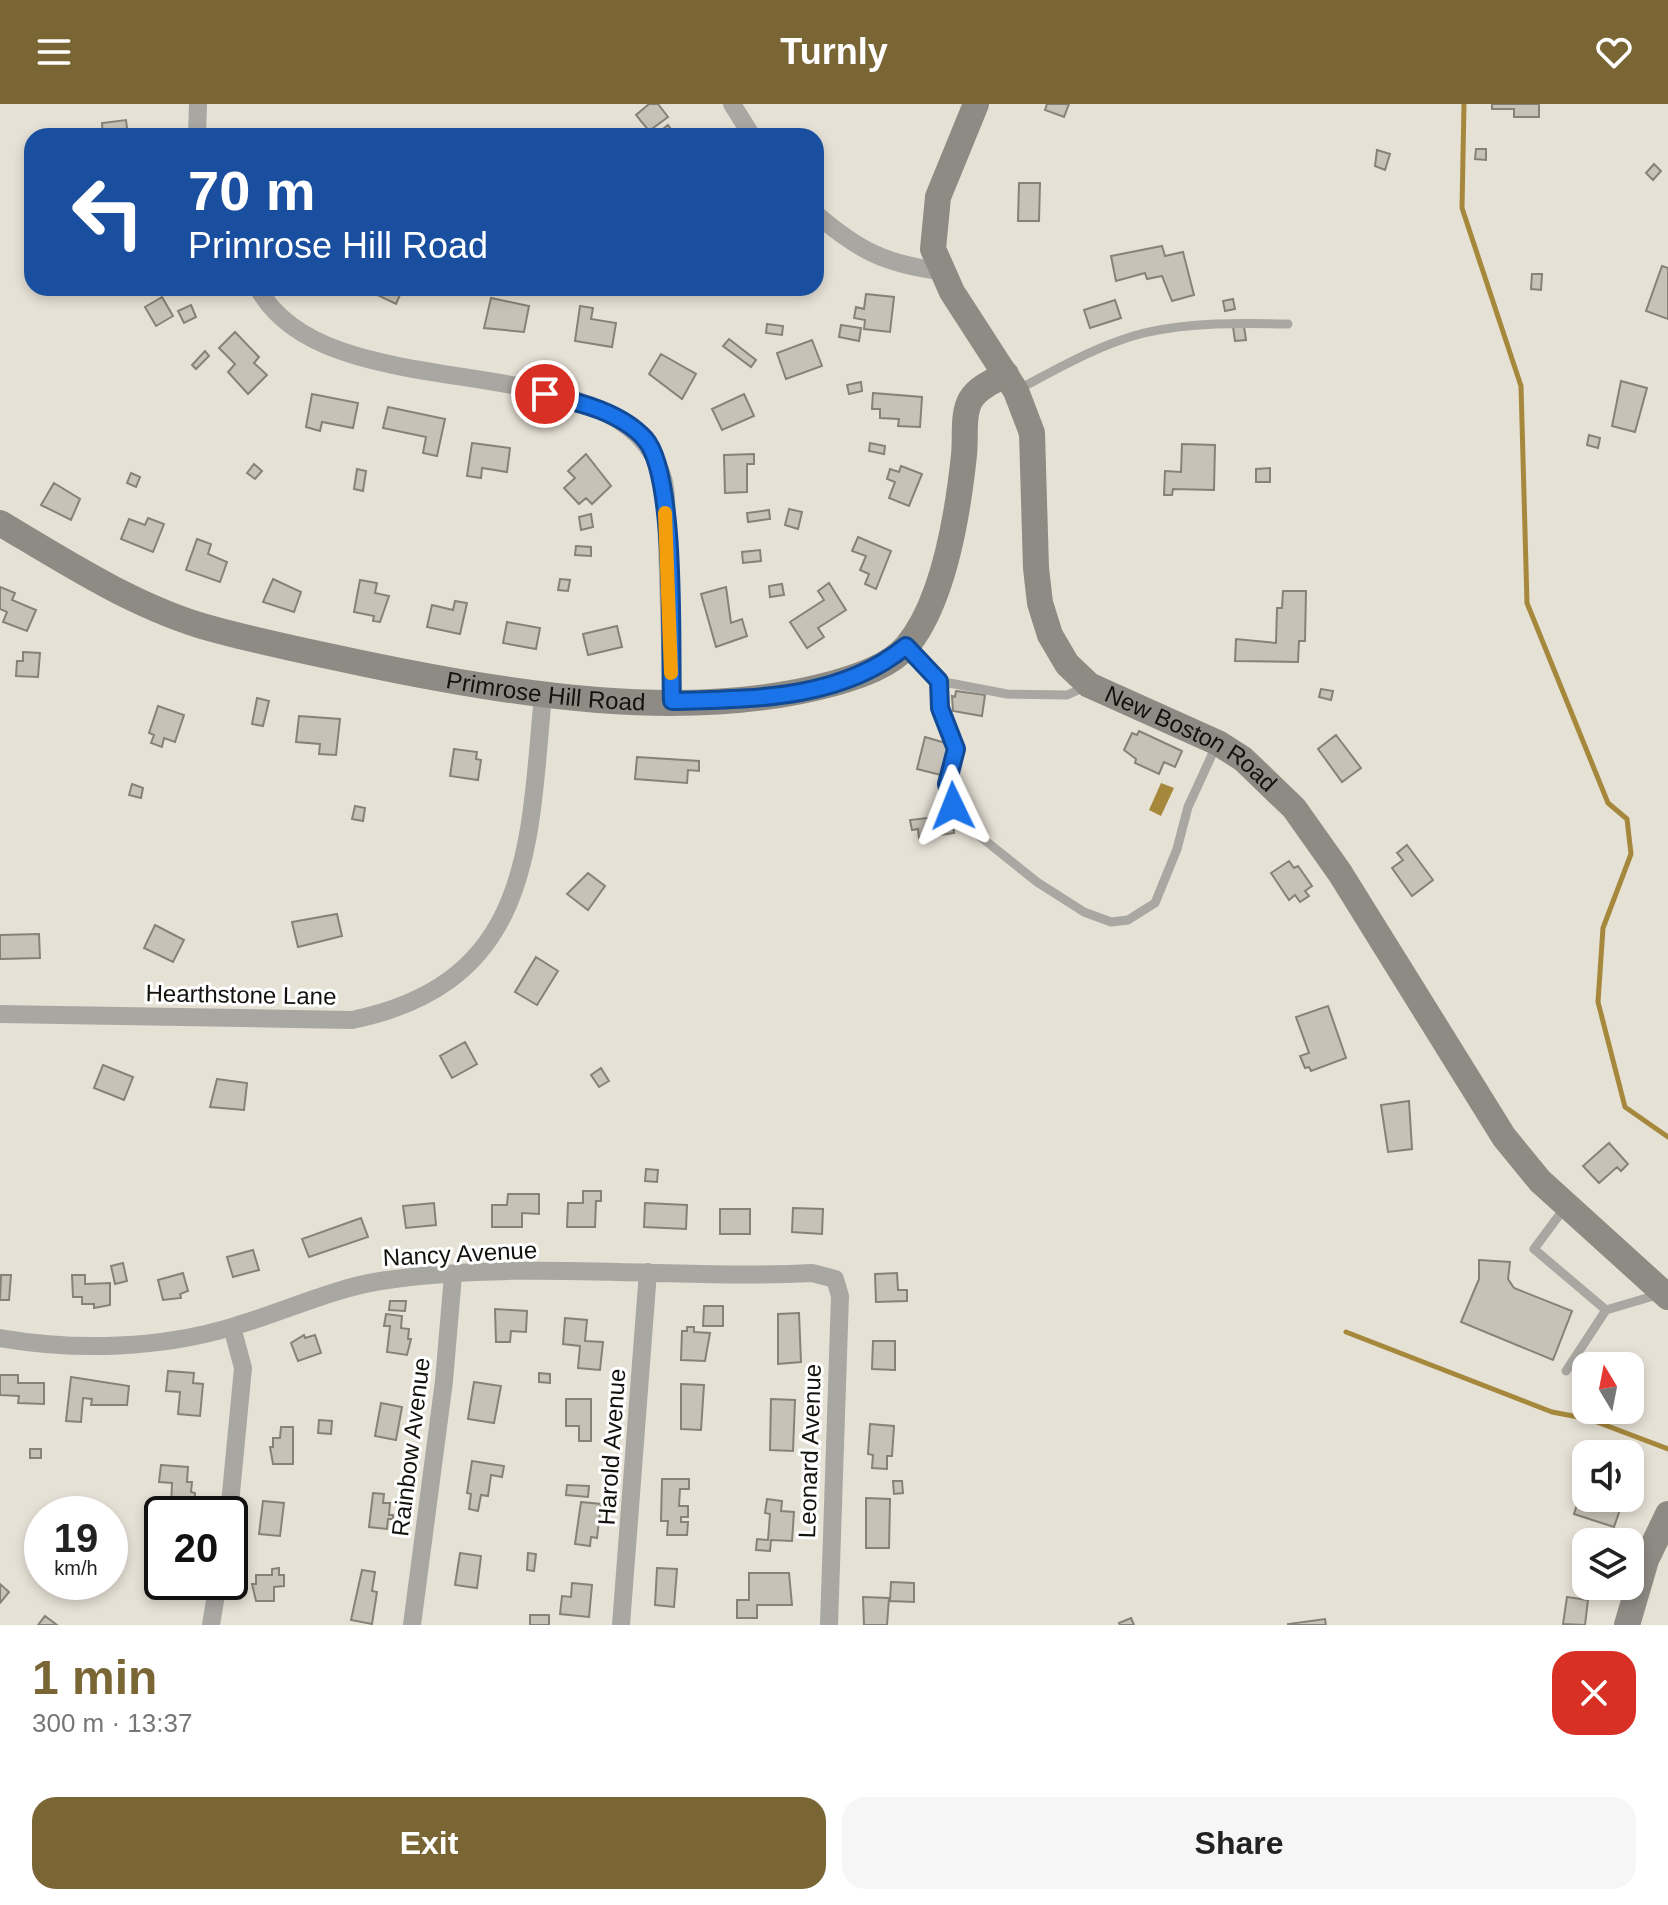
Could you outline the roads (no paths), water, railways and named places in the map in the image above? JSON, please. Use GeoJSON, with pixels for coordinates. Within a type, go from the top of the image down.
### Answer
{"type":"FeatureCollection","features":[{"type":"Feature","properties":{"kind":"street"},"geometry":{"type":"LineString","coordinates":[[197,128],[198,104]]}},
{"type":"Feature","properties":{"kind":"street"},"geometry":{"type":"LineString","coordinates":[[732,104],[747,128]]}},
{"type":"Feature","properties":{"kind":"street","name":"New Boston Road"},"geometry":{"type":"LineString","coordinates":[[976,104],[938,197],[933,249],[940,271],[1011,382],[1032,433],[1040,603],[1050,635],[1067,664],[1089,685],[1218,743],[1243,759],[1294,808],[1340,873],[1504,1137],[1540,1181],[1566,1206],[1660,1286]]}},
{"type":"Feature","properties":{"kind":"street"},"geometry":{"type":"LineString","coordinates":[[824,221],[847,240],[898,266],[940,271]]}},
{"type":"Feature","properties":{"kind":"street"},"geometry":{"type":"LineString","coordinates":[[265,296],[301,335],[324,344],[348,353],[595,406],[645,439],[664,482],[672,701]]}},
{"type":"Feature","properties":{"kind":"street","name":"Primrose Hill Road"},"geometry":{"type":"LineString","coordinates":[[0,523],[120,592],[200,625],[437,679],[599,701],[753,699],[798,693],[868,671],[906,646],[924,618],[942,570],[960,487],[966,409],[977,391],[1011,382]]}},
{"type":"Feature","properties":{"kind":"street","name":"Hearthstone Lane"},"geometry":{"type":"LineString","coordinates":[[0,1014],[321,1022],[384,1013],[423,996],[466,965],[488,941],[518,885],[531,822],[543,695]]}},
{"type":"Feature","properties":{"kind":"street","name":"Nancy Avenue"},"geometry":{"type":"LineString","coordinates":[[0,1338],[34,1344],[141,1345],[232,1327],[378,1281],[453,1275],[648,1272],[755,1276],[812,1273],[835,1279]]}},
{"type":"Feature","properties":{"kind":"street","name":"Harold Avenue"},"geometry":{"type":"LineString","coordinates":[[621,1625],[648,1272]]}},
{"type":"Feature","properties":{"kind":"street","name":"Rainbow Avenue"},"geometry":{"type":"LineString","coordinates":[[412,1625],[444,1381],[453,1275]]}},
{"type":"Feature","properties":{"kind":"street","name":"Leonard Avenue"},"geometry":{"type":"LineString","coordinates":[[829,1625],[840,1296],[835,1279]]}},
{"type":"Feature","properties":{"kind":"street"},"geometry":{"type":"LineString","coordinates":[[231,1496],[243,1368],[232,1327]]}},
{"type":"Feature","properties":{"kind":"street"},"geometry":{"type":"LineString","coordinates":[[1627,1625],[1642,1570],[1668,1514]]}},
{"type":"Feature","properties":{"kind":"street"},"geometry":{"type":"LineString","coordinates":[[211,1625],[215,1600]]}},
{"type":"Feature","properties":{"kind":"lane"},"geometry":{"type":"LineString","coordinates":[[1011,382],[1146,333],[1197,326],[1288,324]]}},
{"type":"Feature","properties":{"kind":"lane"},"geometry":{"type":"LineString","coordinates":[[906,646],[939,681],[1007,694],[1067,695],[1089,685]]}},
{"type":"Feature","properties":{"kind":"lane"},"geometry":{"type":"LineString","coordinates":[[939,681],[940,708],[956,749],[947,784],[953,806],[967,826],[1037,882],[1084,912],[1111,922],[1128,920],[1155,903],[1177,849],[1188,807],[1218,743]]}},
{"type":"Feature","properties":{"kind":"lane"},"geometry":{"type":"LineString","coordinates":[[1566,1206],[1534,1249],[1606,1310]]}},
{"type":"Feature","properties":{"kind":"lane"},"geometry":{"type":"LineString","coordinates":[[1566,1371],[1606,1310],[1660,1286]]}},
{"type":"Feature","properties":{"kind":"waterway"},"geometry":{"type":"LineString","coordinates":[[1464,104],[1462,208],[1521,386],[1527,603],[1608,803],[1627,819],[1631,854],[1603,928],[1598,1002],[1625,1107],[1668,1137]]}},
{"type":"Feature","properties":{"kind":"waterway"},"geometry":{"type":"LineString","coordinates":[[1346,1332],[1552,1412],[1589,1419],[1668,1449]]}}]}
